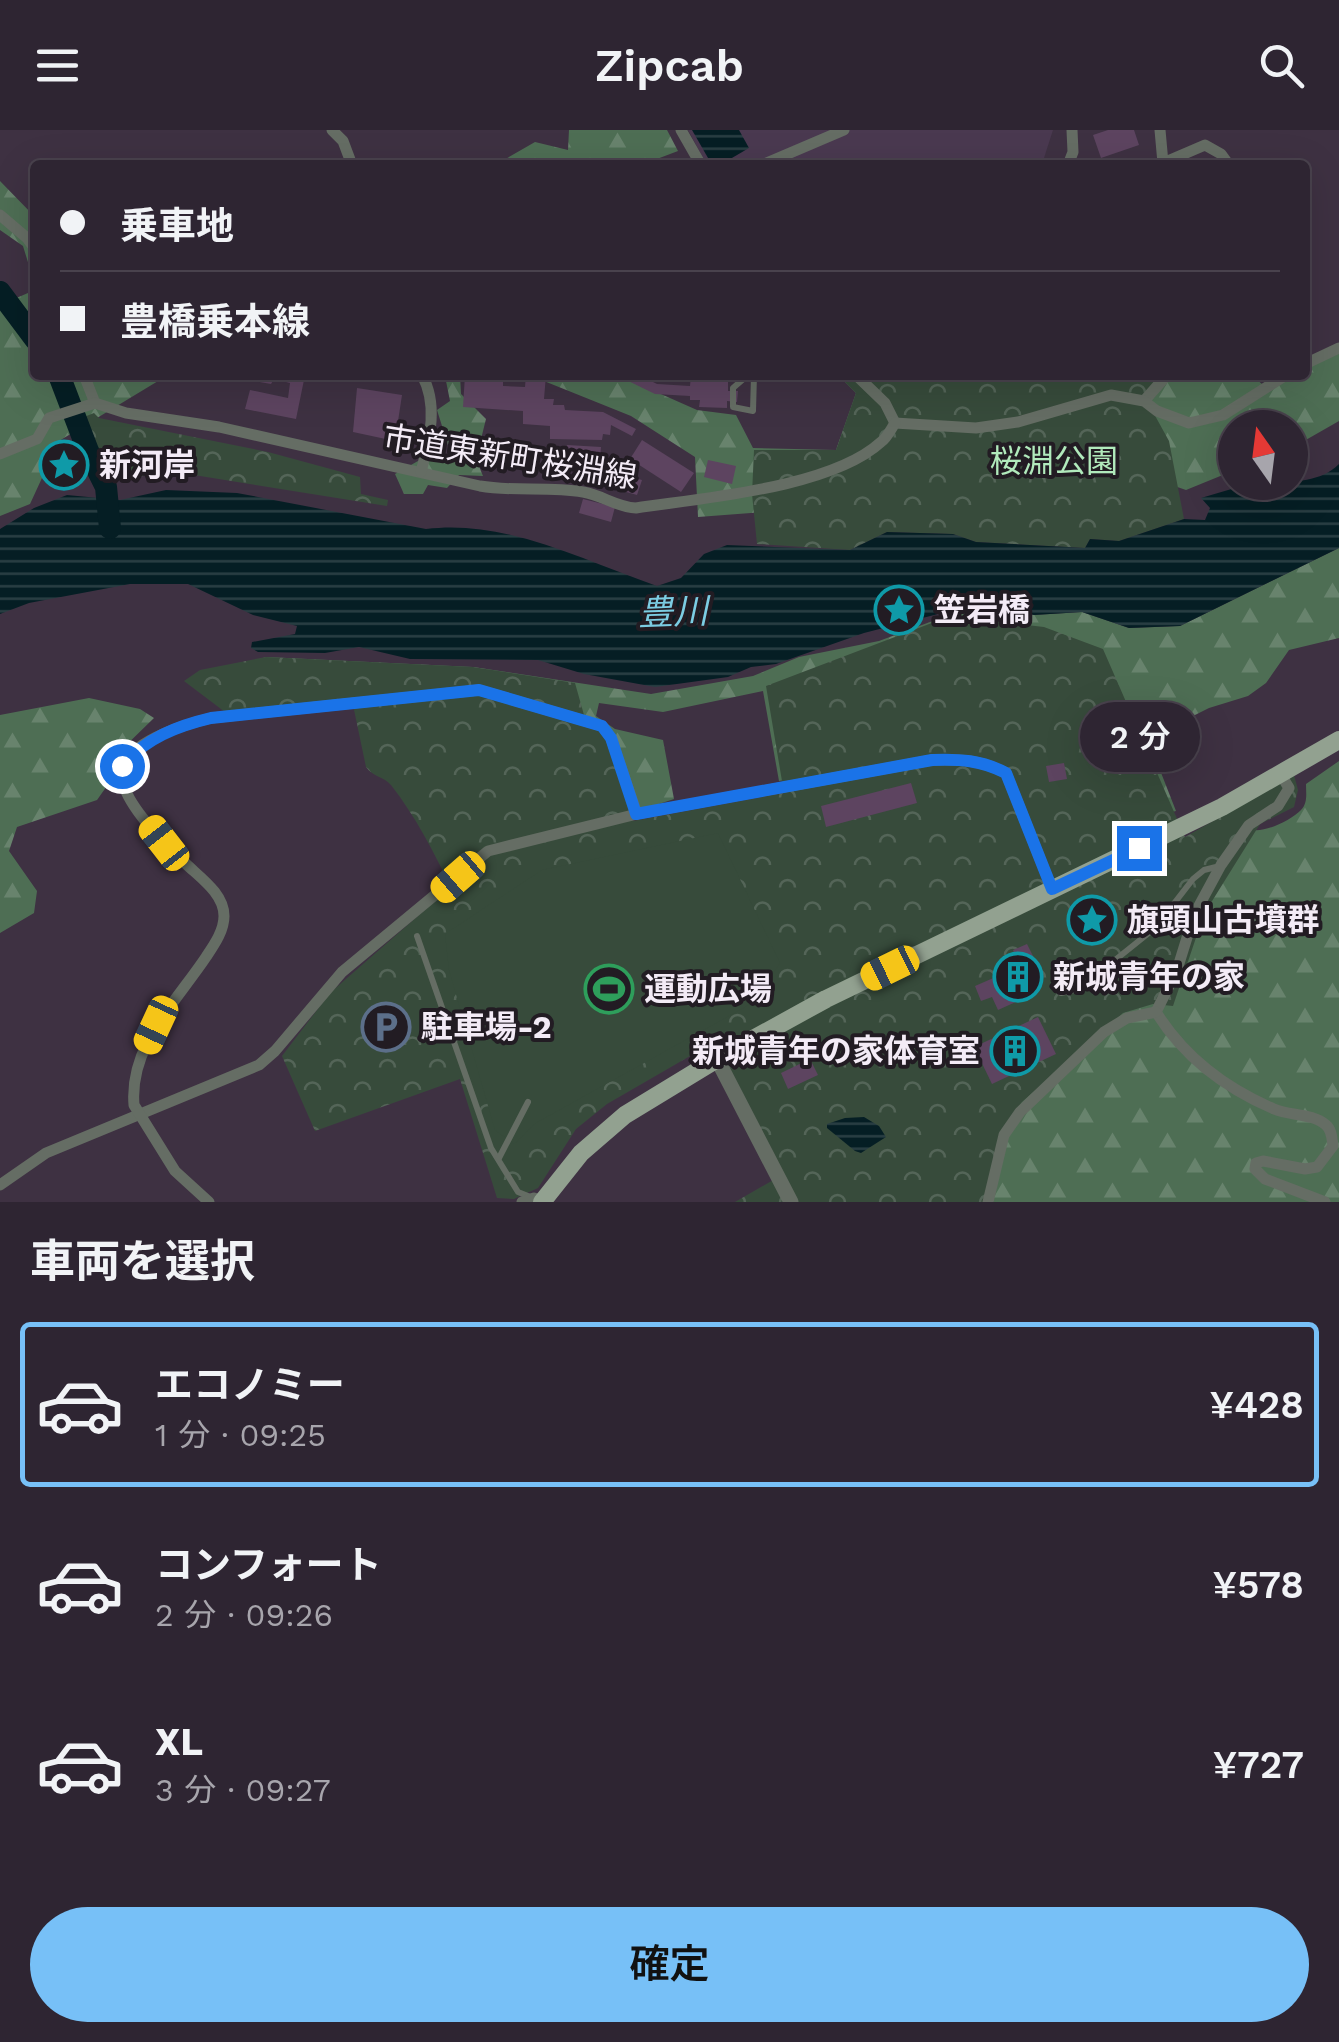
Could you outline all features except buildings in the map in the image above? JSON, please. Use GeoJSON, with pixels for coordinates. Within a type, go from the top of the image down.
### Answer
{"type":"FeatureCollection","features":[{"type":"Feature","properties":{"kind":"main road"},"geometry":{"type":"LineString","coordinates":[[535,1201],[625,1115],[717,1059],[826,999],[1182,828],[1339,740]]}},
{"type":"Feature","properties":{"kind":"street"},"geometry":{"type":"LineString","coordinates":[[332,130],[350,160]]}},
{"type":"Feature","properties":{"kind":"street"},"geometry":{"type":"LineString","coordinates":[[682,130],[698,160]]}},
{"type":"Feature","properties":{"kind":"street"},"geometry":{"type":"LineString","coordinates":[[774,160],[844,130]]}},
{"type":"Feature","properties":{"kind":"street"},"geometry":{"type":"LineString","coordinates":[[1070,160],[1072,130]]}},
{"type":"Feature","properties":{"kind":"street"},"geometry":{"type":"LineString","coordinates":[[1160,130],[1161,160]]}},
{"type":"Feature","properties":{"kind":"street"},"geometry":{"type":"LineString","coordinates":[[1170,160],[1205,145],[1225,160]]}},
{"type":"Feature","properties":{"kind":"street"},"geometry":{"type":"LineString","coordinates":[[0,215],[30,241]]}},
{"type":"Feature","properties":{"kind":"street"},"geometry":{"type":"LineString","coordinates":[[1310,362],[1339,348]]}},
{"type":"Feature","properties":{"kind":"street"},"geometry":{"type":"LineString","coordinates":[[86,380],[95,404]]}},
{"type":"Feature","properties":{"kind":"street"},"geometry":{"type":"LineString","coordinates":[[421,472],[432,424],[425,380]]}},
{"type":"Feature","properties":{"kind":"street"},"geometry":{"type":"LineString","coordinates":[[861,380],[885,403],[894,423],[976,428],[1061,412],[1111,395],[1144,401],[1157,411],[1189,423],[1223,415],[1278,380]]}},
{"type":"Feature","properties":{"kind":"street"},"geometry":{"type":"LineString","coordinates":[[1144,401],[1163,380]]}},
{"type":"Feature","properties":{"kind":"street","name":"市道東新町桜淵線"},"geometry":{"type":"LineString","coordinates":[[0,454],[37,439],[44,422],[95,404],[126,413],[219,427],[502,490],[588,493],[615,505],[636,508],[740,492],[815,475],[882,442],[894,423]]}},
{"type":"Feature","properties":{"kind":"street"},"geometry":{"type":"LineString","coordinates":[[209,1202],[174,1171],[134,1097],[143,1054],[156,1025],[217,940],[224,919],[222,905],[211,888],[164,843],[130,799],[121,780],[122,766],[151,739],[184,724],[211,718],[479,690],[602,726],[611,738],[636,814]]}},
{"type":"Feature","properties":{"kind":"street"},"geometry":{"type":"LineString","coordinates":[[0,1184],[46,1152],[259,1064],[342,972],[488,851],[636,814],[932,760],[968,759],[1006,773],[1052,889]]}},
{"type":"Feature","properties":{"kind":"street"},"geometry":{"type":"LineString","coordinates":[[1156,1012],[1177,970],[1194,914],[1221,866],[1249,825],[1284,798],[1289,788],[1281,775]]}},
{"type":"Feature","properties":{"kind":"street"},"geometry":{"type":"LineString","coordinates":[[988,1202],[1004,1134],[1020,1112],[1104,1032],[1127,1018],[1156,1012]]}},
{"type":"Feature","properties":{"kind":"street"},"geometry":{"type":"LineString","coordinates":[[1156,1012],[1180,1048],[1210,1073],[1278,1111],[1325,1124],[1332,1133],[1333,1146],[1318,1167],[1263,1162],[1256,1163],[1255,1169],[1264,1179],[1324,1202]]}},
{"type":"Feature","properties":{"kind":"street"},"geometry":{"type":"LineString","coordinates":[[717,1059],[791,1202]]}},
{"type":"Feature","properties":{"kind":"lane"},"geometry":{"type":"LineString","coordinates":[[744,380],[733,388],[732,407],[753,412],[751,380]]}},
{"type":"Feature","properties":{"kind":"lane"},"geometry":{"type":"LineString","coordinates":[[1061,993],[1080,989],[1154,928],[1192,879],[1204,870],[1221,866]]}},
{"type":"Feature","properties":{"kind":"lane"},"geometry":{"type":"LineString","coordinates":[[417,936],[492,1148],[518,1192],[535,1201]]}},
{"type":"Feature","properties":{"kind":"lane"},"geometry":{"type":"LineString","coordinates":[[499,1158],[528,1102]]}},
{"type":"Feature","properties":{"kind":"shaded area"},"geometry":{"type":"Polygon","coordinates":[[[688,130],[1053,130],[1045,160],[704,160],[688,130]]]}},
{"type":"Feature","properties":{"kind":"green space"},"geometry":{"type":"Polygon","coordinates":[[[569,130],[667,130],[678,151],[654,160],[504,160],[535,142],[568,150],[569,130]]]}},
{"type":"Feature","properties":{"kind":"green space"},"geometry":{"type":"Polygon","coordinates":[[[0,181],[30,212],[30,269],[23,246],[0,230],[0,181]]]}},
{"type":"Feature","properties":{"kind":"green space"},"geometry":{"type":"Polygon","coordinates":[[[0,286],[14,299],[30,292],[30,380],[160,380],[59,441],[30,504],[0,516],[0,286]]]}},
{"type":"Feature","properties":{"kind":"green space","name":"桜淵公園"},"geometry":{"type":"Polygon","coordinates":[[[1339,353],[1339,421],[1308,439],[1308,410],[1218,410],[1218,477],[1186,490],[1163,482],[698,517],[695,457],[631,416],[541,380],[629,380],[697,410],[736,415],[753,448],[836,450],[856,393],[843,380],[1257,380],[1262,384],[1310,380],[1310,367],[1339,353]]]}},
{"type":"Feature","properties":{"kind":"green space"},"geometry":{"type":"Polygon","coordinates":[[[435,380],[460,380],[461,394],[486,419],[476,459],[483,476],[459,475],[447,488],[428,485],[423,494],[404,494],[395,474],[418,461],[453,461],[437,410],[450,401],[446,381],[435,380]]]}},
{"type":"Feature","properties":{"kind":"green space","name":"桜淵公園"},"geometry":{"type":"Polygon","coordinates":[[[843,380],[1166,380],[1147,401],[1169,441],[1184,519],[1119,541],[1090,539],[1085,548],[976,542],[953,534],[887,532],[850,550],[757,544],[752,494],[754,450],[836,450],[856,393],[843,380]]]}},
{"type":"Feature","properties":{"kind":"green space"},"geometry":{"type":"Polygon","coordinates":[[[94,413],[99,418],[268,452],[360,477],[361,494],[388,500],[387,506],[163,470],[133,479],[114,478],[97,451],[84,417],[94,413]]]}},
{"type":"Feature","properties":{"kind":"green space"},"geometry":{"type":"Polygon","coordinates":[[[1339,548],[1339,638],[1289,650],[1266,683],[1248,696],[1209,708],[1153,736],[1149,742],[1176,811],[1155,816],[848,769],[779,781],[763,691],[663,712],[599,703],[596,716],[615,729],[663,740],[674,799],[641,810],[613,736],[214,673],[266,657],[473,667],[651,694],[753,676],[799,657],[879,641],[981,603],[1034,615],[1082,612],[1129,628],[1180,626],[1339,548]]]}},
{"type":"Feature","properties":{"kind":"green space"},"geometry":{"type":"Polygon","coordinates":[[[977,619],[1044,627],[1103,649],[1185,837],[1294,775],[1298,790],[1294,807],[1260,824],[1204,914],[1173,1006],[1153,1004],[1123,1013],[1022,1102],[1000,1132],[987,1190],[994,1202],[735,1202],[782,1175],[716,1041],[607,1104],[576,1129],[538,1188],[514,1199],[497,1198],[460,1079],[315,1131],[282,1056],[330,993],[451,887],[400,797],[388,782],[366,767],[352,700],[225,712],[184,681],[200,670],[266,657],[473,667],[575,683],[586,722],[600,728],[609,739],[633,821],[784,793],[766,686],[937,621],[977,619]]]}},
{"type":"Feature","properties":{"kind":"green space"},"geometry":{"type":"Polygon","coordinates":[[[89,698],[140,709],[154,718],[116,755],[109,783],[97,800],[17,827],[9,851],[37,891],[34,913],[0,933],[0,715],[89,698]]]}},
{"type":"Feature","properties":{"kind":"green space"},"geometry":{"type":"Polygon","coordinates":[[[1339,761],[1339,1202],[982,1202],[772,1045],[1253,830],[1285,821],[1303,807],[1306,784],[1339,761]]]}},
{"type":"Feature","properties":{"kind":"green space","name":"運動広場"},"geometry":{"type":"Polygon","coordinates":[[[718,833],[780,963],[754,1002],[536,1123],[514,1144],[495,1130],[449,970],[445,934],[542,870],[718,833]]]}},
{"type":"Feature","properties":{"kind":"water"},"geometry":{"type":"Polygon","coordinates":[[[692,130],[739,130],[749,148],[729,160],[709,160],[692,130]]]}},
{"type":"Feature","properties":{"kind":"water","name":"豊川"},"geometry":{"type":"Polygon","coordinates":[[[1339,464],[1339,548],[1180,626],[1129,628],[1082,612],[1034,615],[981,603],[864,633],[728,677],[655,687],[584,674],[538,660],[410,659],[359,647],[325,653],[258,652],[251,648],[252,642],[295,634],[297,626],[253,615],[188,584],[130,584],[29,603],[0,614],[0,529],[34,508],[67,495],[120,500],[166,490],[237,493],[426,529],[485,530],[543,544],[657,586],[681,578],[704,554],[727,545],[850,550],[887,532],[953,534],[976,542],[1085,548],[1090,539],[1119,541],[1184,519],[1205,520],[1210,508],[1201,498],[1218,493],[1218,500],[1308,500],[1308,479],[1339,464]]]}},
{"type":"Feature","properties":{"kind":"water"},"geometry":{"type":"Polygon","coordinates":[[[864,1117],[879,1126],[886,1137],[861,1153],[827,1128],[827,1124],[845,1118],[864,1117]]]}},
{"type":"Feature","properties":{"kind":"waterway"},"geometry":{"type":"LineString","coordinates":[[0,292],[30,332]]}},
{"type":"Feature","properties":{"kind":"waterway"},"geometry":{"type":"LineString","coordinates":[[61,380],[106,487],[110,528]]}},
{"type":"Feature","properties":{"kind":"place","name":"新河岸"},"geometry":{"type":"Point","coordinates":[64,465]}},
{"type":"Feature","properties":{"kind":"place","name":"笠岩橋"},"geometry":{"type":"Point","coordinates":[899,610]}},
{"type":"Feature","properties":{"kind":"place","name":"旗頭山古墳群"},"geometry":{"type":"Point","coordinates":[1092,920]}},
{"type":"Feature","properties":{"kind":"place","name":"新城青年の家"},"geometry":{"type":"Point","coordinates":[1018,977]}},
{"type":"Feature","properties":{"kind":"place","name":"運動広場"},"geometry":{"type":"Point","coordinates":[609,989]}},
{"type":"Feature","properties":{"kind":"place","name":"駐車場-2"},"geometry":{"type":"Point","coordinates":[386,1027]}},
{"type":"Feature","properties":{"kind":"place","name":"新城青年の家体育室"},"geometry":{"type":"Point","coordinates":[1015,1051]}},
{"type":"Feature","properties":{"kind":"route"},"geometry":{"type":"LineString","coordinates":[[122,766],[151,739],[184,724],[211,718],[479,690],[602,726],[611,738],[636,814],[932,760],[968,759],[1006,773],[1052,889],[1139,848]]}}]}
